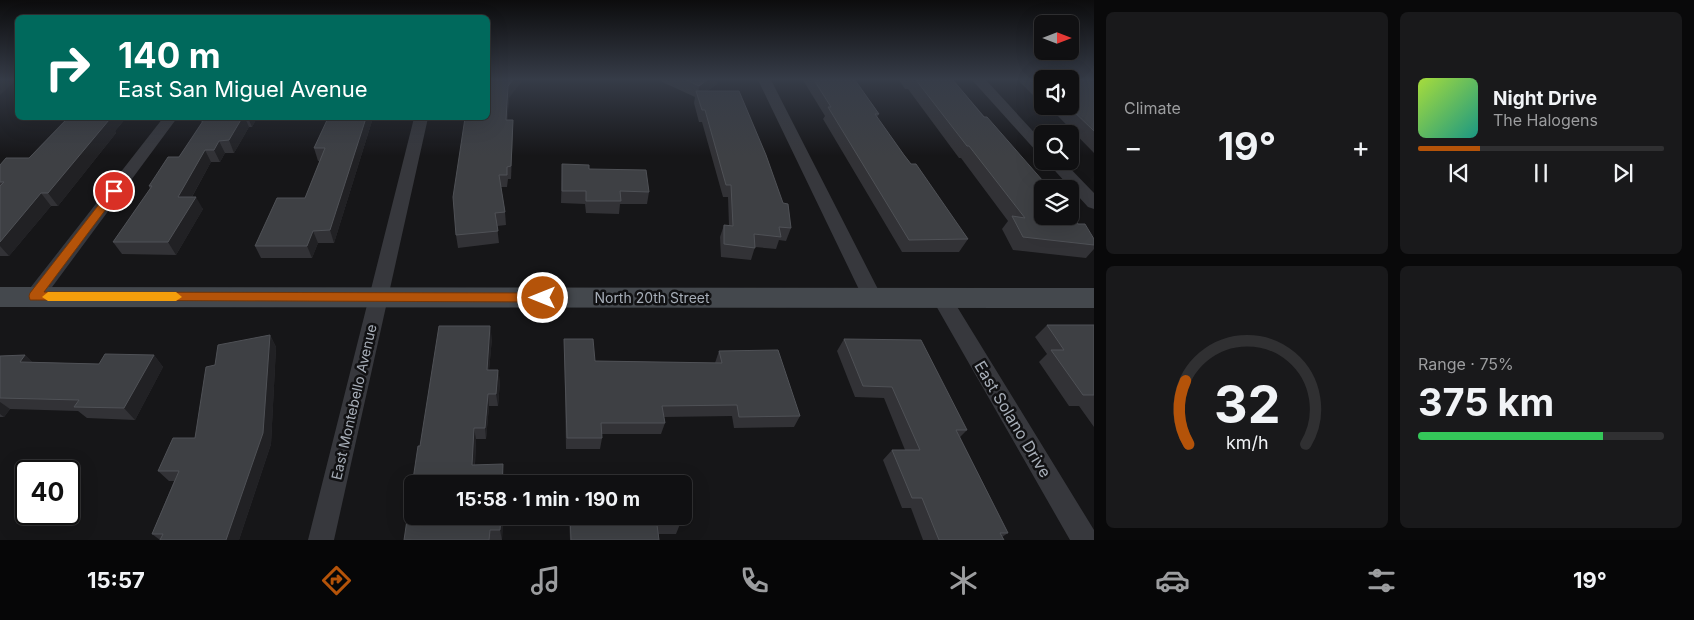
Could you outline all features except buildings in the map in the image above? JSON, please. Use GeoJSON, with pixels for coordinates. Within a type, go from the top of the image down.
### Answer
{"type":"FeatureCollection","features":[{"type":"Feature","properties":{"kind":"street"},"geometry":{"type":"LineString","coordinates":[[777,105],[873,299]]}},
{"type":"Feature","properties":{"kind":"street"},"geometry":{"type":"LineString","coordinates":[[1001,105],[1034,140]]}},
{"type":"Feature","properties":{"kind":"street"},"geometry":{"type":"LineString","coordinates":[[34,296],[168,120]]}},
{"type":"Feature","properties":{"kind":"street","name":"East Montebello Avenue"},"geometry":{"type":"LineString","coordinates":[[321,540],[421,120]]}},
{"type":"Feature","properties":{"kind":"street"},"geometry":{"type":"LineString","coordinates":[[1063,170],[1094,203]]}},
{"type":"Feature","properties":{"kind":"street","name":"North 20th Street"},"geometry":{"type":"LineString","coordinates":[[0,297],[1094,298]]}},
{"type":"Feature","properties":{"kind":"street","name":"East Solano Drive"},"geometry":{"type":"LineString","coordinates":[[941,297],[1085,540]]}},
{"type":"Feature","properties":{"kind":"slow traffic"},"geometry":{"type":"LineString","coordinates":[[48,297],[176,297]]}},
{"type":"Feature","properties":{"kind":"route"},"geometry":{"type":"LineString","coordinates":[[114,191],[34,296],[543,298]]}}]}
